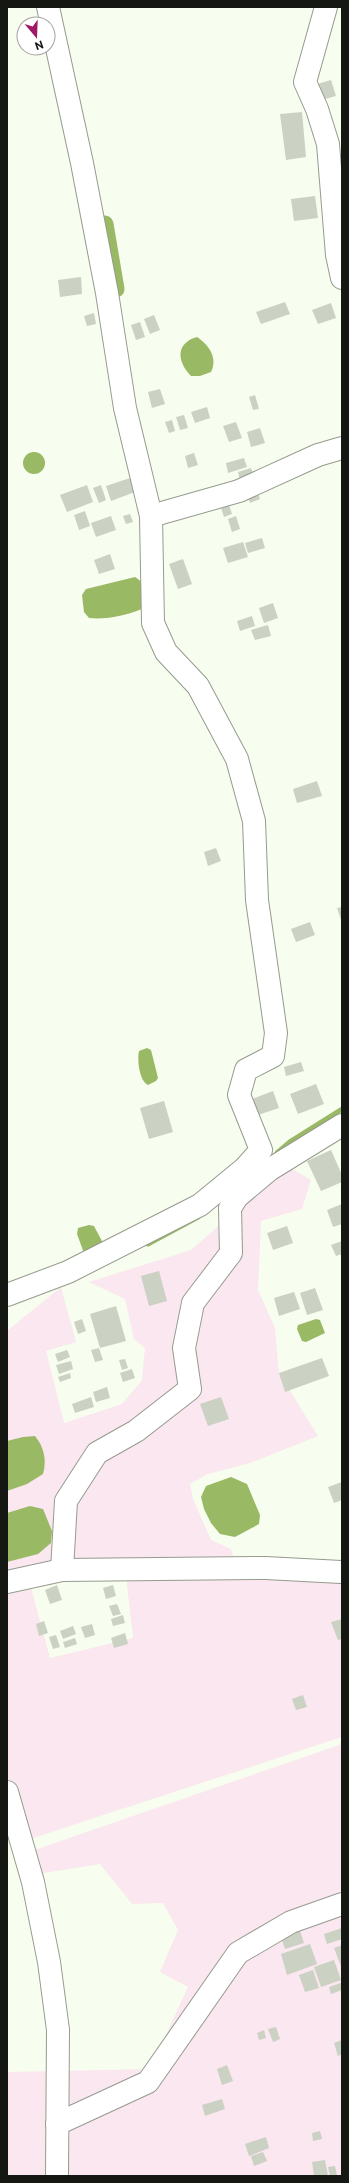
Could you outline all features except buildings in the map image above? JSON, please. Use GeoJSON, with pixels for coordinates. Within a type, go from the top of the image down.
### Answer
{"type":"FeatureCollection","features":[{"type":"Feature","properties":{"kind":"street"},"geometry":{"type":"LineString","coordinates":[[7,1295],[68,1272],[200,1205],[245,1168],[261,1150],[239,1095],[246,1070],[273,1056],[276,1033],[257,900],[254,822],[238,759],[198,686],[166,652],[153,623],[151,516],[125,408],[107,293],[82,163],[48,7]]}},
{"type":"Feature","properties":{"kind":"street"},"geometry":{"type":"LineString","coordinates":[[326,7],[305,82],[317,109],[328,144],[337,254],[342,278]]}},
{"type":"Feature","properties":{"kind":"street"},"geometry":{"type":"LineString","coordinates":[[151,516],[239,491],[318,455],[342,448]]}},
{"type":"Feature","properties":{"kind":"street"},"geometry":{"type":"LineString","coordinates":[[62,1570],[66,1501],[97,1454],[136,1431],[190,1389],[184,1348],[193,1303],[231,1253],[230,1208],[238,1197],[269,1170],[342,1125]]}},
{"type":"Feature","properties":{"kind":"street"},"geometry":{"type":"LineString","coordinates":[[7,1582],[62,1570],[266,1568],[341,1572]]}},
{"type":"Feature","properties":{"kind":"street"},"geometry":{"type":"LineString","coordinates":[[7,1792],[34,1882],[49,1962],[58,2030],[57,2176]]}},
{"type":"Feature","properties":{"kind":"street"},"geometry":{"type":"LineString","coordinates":[[57,2124],[148,2082],[238,1953],[291,1922],[342,1904]]}},
{"type":"Feature","properties":{"kind":"shaded area"},"geometry":{"type":"Polygon","coordinates":[[[197,337],[209,348],[213,357],[213,367],[211,372],[200,376],[191,376],[183,365],[180,354],[185,344],[197,337]]]}},
{"type":"Feature","properties":{"kind":"shaded area"},"geometry":{"type":"Polygon","coordinates":[[[34,452],[38,453],[44,459],[44,467],[38,473],[34,474],[30,473],[24,467],[23,463],[24,459],[30,453],[34,452]]]}},
{"type":"Feature","properties":{"kind":"shaded area"},"geometry":{"type":"Polygon","coordinates":[[[135,577],[144,587],[144,608],[110,618],[89,618],[84,612],[82,595],[86,589],[135,577]]]}},
{"type":"Feature","properties":{"kind":"shaded area"},"geometry":{"type":"Polygon","coordinates":[[[147,1048],[151,1050],[158,1078],[156,1081],[148,1085],[145,1083],[139,1070],[138,1059],[139,1051],[147,1048]]]}},
{"type":"Feature","properties":{"kind":"shaded area"},"geometry":{"type":"Polygon","coordinates":[[[287,1166],[311,1180],[302,1209],[261,1221],[258,1290],[275,1328],[279,1373],[318,1436],[250,1463],[208,1474],[190,1484],[193,1499],[211,1540],[231,1549],[240,1576],[342,1577],[342,1737],[24,1841],[7,1776],[7,1588],[30,1584],[50,1658],[133,1638],[126,1576],[7,1576],[7,1331],[61,1287],[76,1342],[46,1351],[64,1423],[122,1404],[142,1380],[145,1348],[134,1339],[125,1299],[89,1282],[191,1250],[287,1166]]]}},
{"type":"Feature","properties":{"kind":"shaded area"},"geometry":{"type":"Polygon","coordinates":[[[89,1225],[94,1226],[103,1243],[85,1256],[77,1234],[78,1228],[89,1225]]]}},
{"type":"Feature","properties":{"kind":"shaded area"},"geometry":{"type":"Polygon","coordinates":[[[316,1319],[320,1320],[325,1333],[306,1342],[302,1341],[297,1329],[298,1325],[316,1319]]]}},
{"type":"Feature","properties":{"kind":"shaded area"},"geometry":{"type":"Polygon","coordinates":[[[35,1436],[43,1449],[45,1464],[43,1474],[27,1484],[7,1491],[7,1441],[35,1436]]]}},
{"type":"Feature","properties":{"kind":"shaded area"},"geometry":{"type":"Polygon","coordinates":[[[231,1477],[247,1484],[260,1515],[259,1524],[235,1537],[220,1534],[211,1523],[204,1509],[201,1497],[206,1486],[231,1477]]]}},
{"type":"Feature","properties":{"kind":"shaded area"},"geometry":{"type":"Polygon","coordinates":[[[30,1506],[43,1509],[52,1531],[51,1543],[38,1554],[7,1562],[7,1513],[30,1506]]]}},
{"type":"Feature","properties":{"kind":"shaded area"},"geometry":{"type":"Polygon","coordinates":[[[342,1744],[342,2176],[7,2176],[7,2072],[150,2069],[188,1987],[160,1972],[178,1930],[163,1903],[132,1904],[100,1864],[44,1873],[36,1917],[30,1918],[14,1857],[342,1744]]]}},
{"type":"Feature","properties":{"kind":"waterway"},"geometry":{"type":"LineString","coordinates":[[105,224],[116,289]]}},
{"type":"Feature","properties":{"kind":"waterway"},"geometry":{"type":"LineString","coordinates":[[277,1153],[291,1141],[342,1109]]}},
{"type":"Feature","properties":{"kind":"waterway"},"geometry":{"type":"LineString","coordinates":[[148,1244],[198,1217]]}}]}
